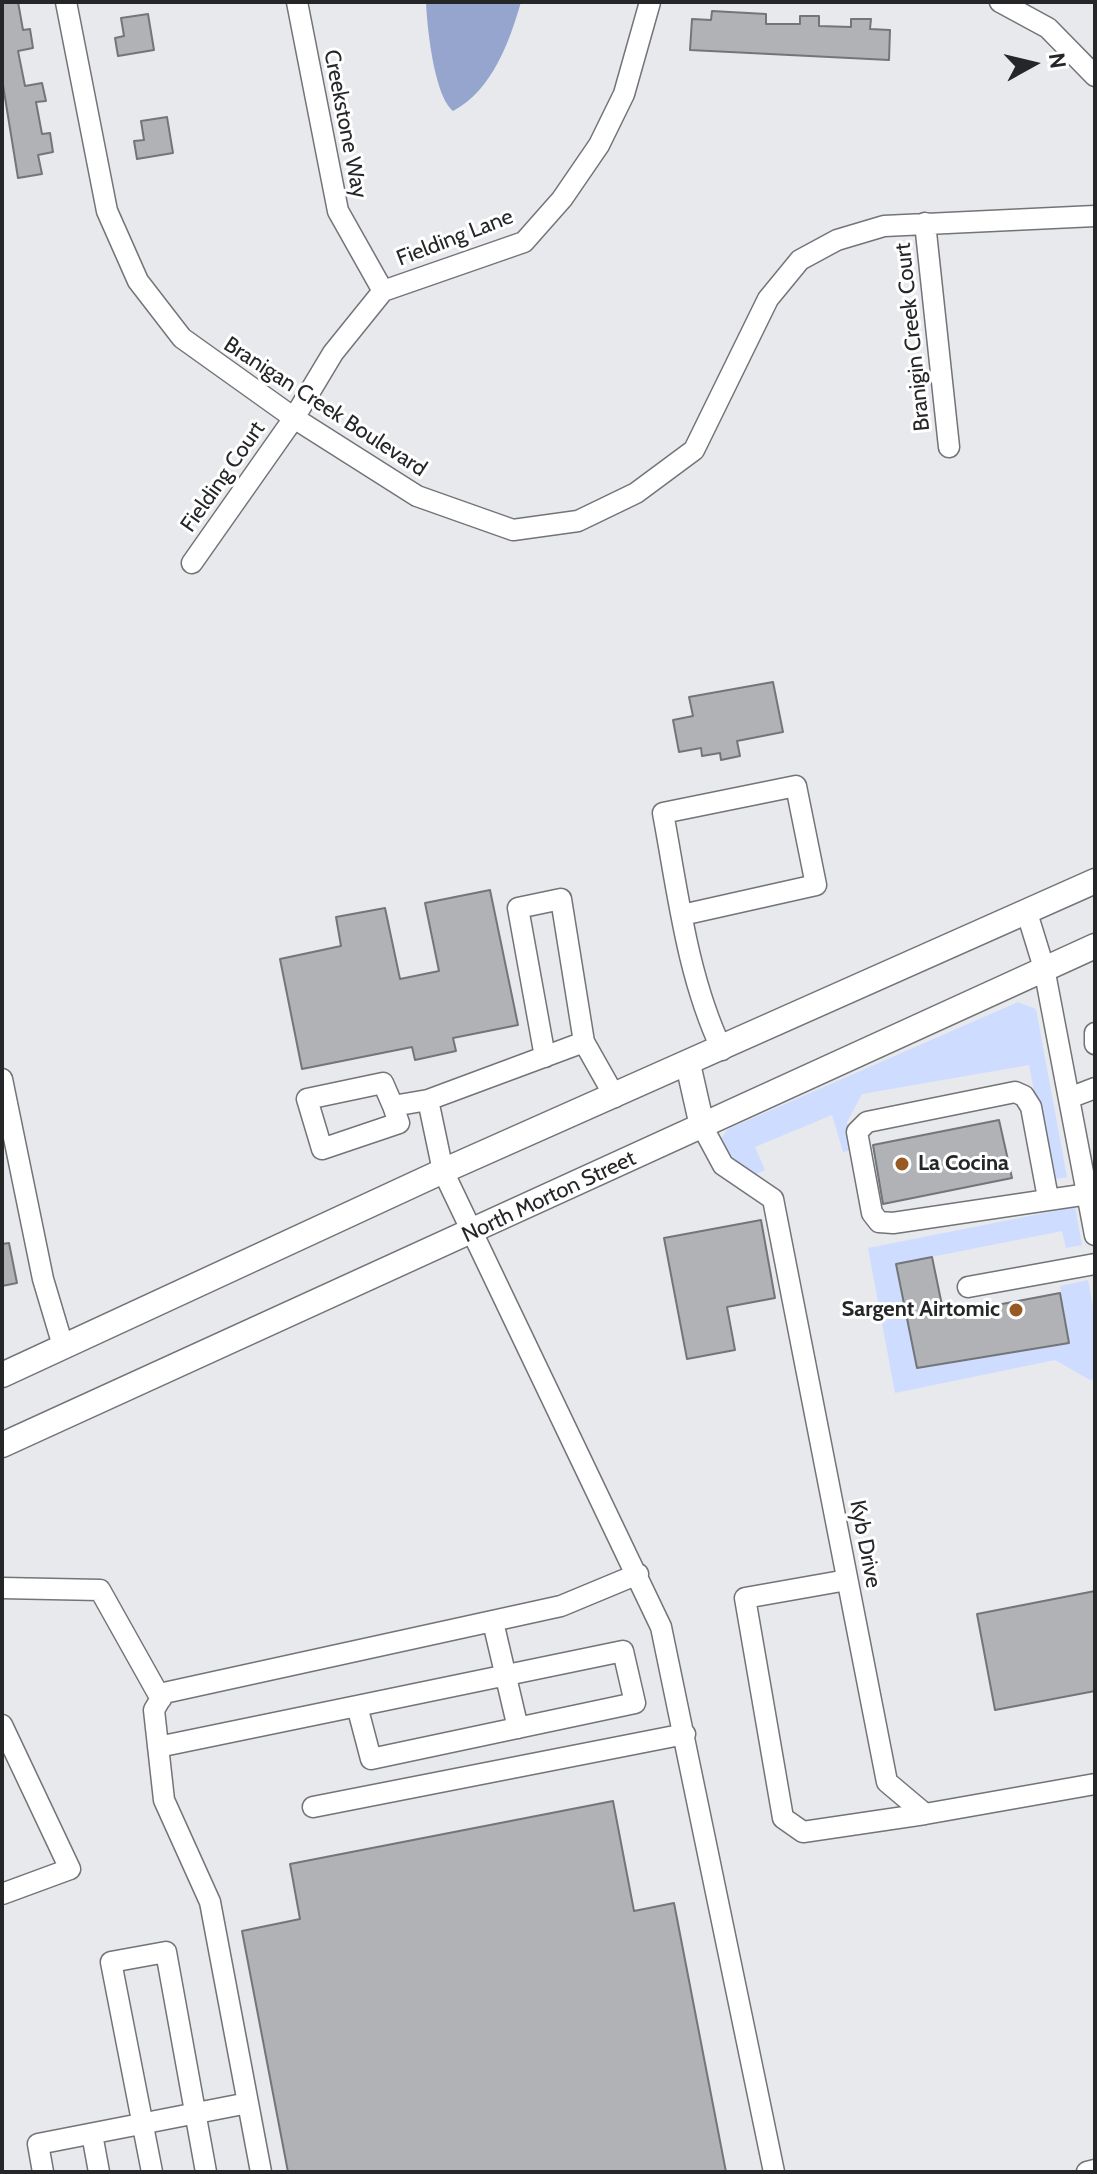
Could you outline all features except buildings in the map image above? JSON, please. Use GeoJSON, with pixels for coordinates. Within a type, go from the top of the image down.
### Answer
{"type":"FeatureCollection","features":[{"type":"Feature","properties":{"kind":"main road"},"geometry":{"type":"LineString","coordinates":[[2,1375],[443,1171],[722,1050],[1095,881]]}},
{"type":"Feature","properties":{"kind":"main road","name":"North Morton Street"},"geometry":{"type":"LineString","coordinates":[[2,1445],[1095,946]]}},
{"type":"Feature","properties":{"kind":"main road"},"geometry":{"type":"LineString","coordinates":[[688,1064],[702,1126]]}},
{"type":"Feature","properties":{"kind":"street","name":"Branigan Creek Boulevard"},"geometry":{"type":"LineString","coordinates":[[66,2],[107,211],[138,281],[182,338],[294,418],[417,496],[513,530],[578,521],[636,493],[694,450],[768,299],[800,260],[837,240],[884,226],[1095,216]]}},
{"type":"Feature","properties":{"kind":"street","name":"Creekstone Way"},"geometry":{"type":"LineString","coordinates":[[297,2],[338,211],[383,291]]}},
{"type":"Feature","properties":{"kind":"street","name":"Fielding Lane"},"geometry":{"type":"LineString","coordinates":[[294,418],[333,353],[383,291],[524,242],[562,199],[599,145],[624,94],[650,2]]}},
{"type":"Feature","properties":{"kind":"street"},"geometry":{"type":"LineString","coordinates":[[1000,2],[1048,28],[1095,76]]}},
{"type":"Feature","properties":{"kind":"street","name":"Branigin Creek Court"},"geometry":{"type":"LineString","coordinates":[[925,223],[949,447]]}},
{"type":"Feature","properties":{"kind":"street","name":"Fielding Court"},"geometry":{"type":"LineString","coordinates":[[192,563],[294,418]]}},
{"type":"Feature","properties":{"kind":"street"},"geometry":{"type":"LineString","coordinates":[[682,915],[816,885],[796,786],[663,813],[682,915],[702,1008],[722,1050]]}},
{"type":"Feature","properties":{"kind":"street"},"geometry":{"type":"LineString","coordinates":[[545,1057],[518,908],[561,899],[584,1042],[615,1097]]}},
{"type":"Feature","properties":{"kind":"street"},"geometry":{"type":"LineString","coordinates":[[1027,913],[1044,968],[1091,1194],[1095,1235]]}},
{"type":"Feature","properties":{"kind":"street"},"geometry":{"type":"LineString","coordinates":[[1095,1033],[1095,1044]]}},
{"type":"Feature","properties":{"kind":"street"},"geometry":{"type":"LineString","coordinates":[[393,1106],[428,1100],[584,1042]]}},
{"type":"Feature","properties":{"kind":"street"},"geometry":{"type":"LineString","coordinates":[[2,1079],[43,1279],[63,1346]]}},
{"type":"Feature","properties":{"kind":"street"},"geometry":{"type":"LineString","coordinates":[[383,1083],[393,1106],[399,1123],[322,1149],[307,1099],[383,1083]]}},
{"type":"Feature","properties":{"kind":"street"},"geometry":{"type":"LineString","coordinates":[[1069,1098],[1095,1088]]}},
{"type":"Feature","properties":{"kind":"street"},"geometry":{"type":"LineString","coordinates":[[1048,1198],[1031,1107],[1024,1096],[1015,1092],[867,1122],[857,1132],[872,1213],[879,1222],[893,1223],[1091,1194]]}},
{"type":"Feature","properties":{"kind":"street"},"geometry":{"type":"LineString","coordinates":[[428,1100],[443,1171],[475,1231],[661,1627],[774,2172]]}},
{"type":"Feature","properties":{"kind":"street","name":"Kyb Drive"},"geometry":{"type":"LineString","coordinates":[[702,1126],[723,1165],[773,1199],[887,1782],[925,1814]]}},
{"type":"Feature","properties":{"kind":"street"},"geometry":{"type":"LineString","coordinates":[[968,1287],[1095,1264]]}},
{"type":"Feature","properties":{"kind":"street"},"geometry":{"type":"LineString","coordinates":[[261,2172],[210,1902],[164,1800],[154,1710],[164,1693],[561,1606],[638,1574]]}},
{"type":"Feature","properties":{"kind":"street"},"geometry":{"type":"LineString","coordinates":[[847,1580],[745,1598],[783,1818],[803,1832],[1095,1784]]}},
{"type":"Feature","properties":{"kind":"street"},"geometry":{"type":"LineString","coordinates":[[2,1588],[100,1590],[161,1699]]}},
{"type":"Feature","properties":{"kind":"street"},"geometry":{"type":"LineString","coordinates":[[493,1622],[518,1728]]}},
{"type":"Feature","properties":{"kind":"street"},"geometry":{"type":"LineString","coordinates":[[158,1747],[623,1651],[635,1703],[371,1759],[357,1706]]}},
{"type":"Feature","properties":{"kind":"street"},"geometry":{"type":"LineString","coordinates":[[2,1725],[70,1869],[2,1894]]}},
{"type":"Feature","properties":{"kind":"street"},"geometry":{"type":"LineString","coordinates":[[313,1807],[685,1734]]}},
{"type":"Feature","properties":{"kind":"street"},"geometry":{"type":"LineString","coordinates":[[152,2172],[111,1962],[166,1952],[206,2172]]}},
{"type":"Feature","properties":{"kind":"street"},"geometry":{"type":"LineString","coordinates":[[43,2172],[38,2144],[248,2103]]}},
{"type":"Feature","properties":{"kind":"street"},"geometry":{"type":"LineString","coordinates":[[92,2134],[99,2172]]}},
{"type":"Feature","properties":{"kind":"street"},"geometry":{"type":"LineString","coordinates":[[1087,2172],[1095,2170]]}},
{"type":"Feature","properties":{"kind":"shaded area"},"geometry":{"type":"Polygon","coordinates":[[[426,2],[521,2],[497,64],[478,91],[453,111],[446,103],[436,77],[426,2]]]}},
{"type":"Feature","properties":{"kind":"shaded area"},"geometry":{"type":"Polygon","coordinates":[[[1018,1002],[1036,1009],[1067,1177],[1051,1180],[1029,1065],[862,1094],[847,1122],[853,1150],[843,1152],[832,1115],[755,1147],[765,1170],[756,1174],[724,1160],[718,1143],[728,1129],[1018,1002]]]}},
{"type":"Feature","properties":{"kind":"shaded area"},"geometry":{"type":"Polygon","coordinates":[[[1075,1207],[1082,1245],[1066,1248],[1062,1231],[896,1264],[917,1367],[1069,1343],[1060,1286],[1088,1280],[1095,1317],[1095,1379],[1090,1380],[1055,1360],[895,1393],[868,1248],[1075,1207]]]}},
{"type":"Feature","properties":{"kind":"place","name":"La Cocina"},"geometry":{"type":"Point","coordinates":[902,1164]}},
{"type":"Feature","properties":{"kind":"place","name":"Sargent Airtomic"},"geometry":{"type":"Point","coordinates":[1016,1310]}}]}
